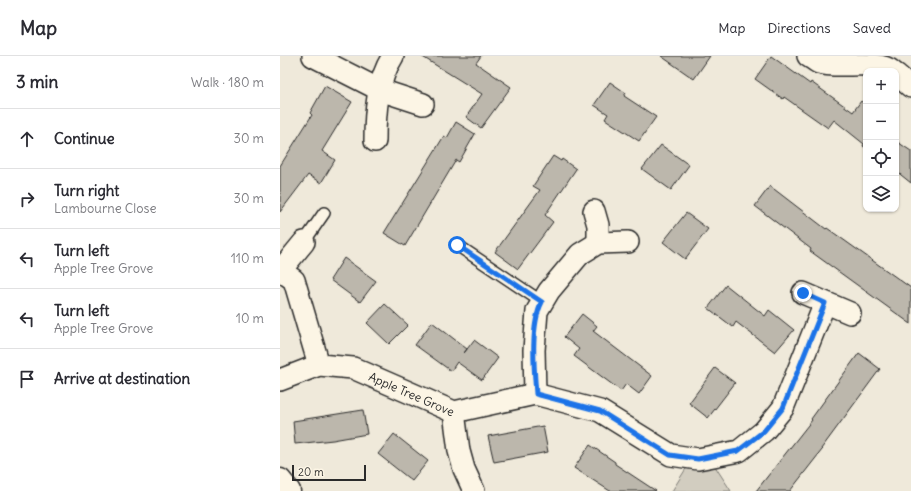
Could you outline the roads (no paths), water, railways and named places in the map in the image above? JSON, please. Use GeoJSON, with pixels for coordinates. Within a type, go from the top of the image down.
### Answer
{"type":"FeatureCollection","features":[{"type":"Feature","properties":{"kind":"street"},"geometry":{"type":"LineString","coordinates":[[313,56],[380,90],[423,104]]}},
{"type":"Feature","properties":{"kind":"street"},"geometry":{"type":"LineString","coordinates":[[375,141],[375,113],[386,67],[393,56]]}},
{"type":"Feature","properties":{"kind":"street"},"geometry":{"type":"LineString","coordinates":[[808,56],[819,63],[869,65],[884,68]]}},
{"type":"Feature","properties":{"kind":"street"},"geometry":{"type":"LineString","coordinates":[[899,77],[911,87]]}},
{"type":"Feature","properties":{"kind":"street"},"geometry":{"type":"LineString","coordinates":[[594,211],[598,225],[598,243]]}},
{"type":"Feature","properties":{"kind":"street"},"geometry":{"type":"LineString","coordinates":[[304,242],[280,270],[294,280],[319,364]]}},
{"type":"Feature","properties":{"kind":"street"},"geometry":{"type":"LineString","coordinates":[[536,394],[534,350],[537,311],[542,302],[549,291],[580,254],[598,243],[628,242]]}},
{"type":"Feature","properties":{"kind":"street"},"geometry":{"type":"LineString","coordinates":[[803,293],[850,314]]}},
{"type":"Feature","properties":{"kind":"street","name":"Apple Tree Grove"},"geometry":{"type":"LineString","coordinates":[[280,380],[319,364],[353,368],[454,412],[536,394],[600,411],[670,455],[698,459],[738,451],[764,431],[783,408],[825,303]]}},
{"type":"Feature","properties":{"kind":"street"},"geometry":{"type":"LineString","coordinates":[[454,412],[459,450],[464,469],[474,491]]}},
{"type":"Feature","properties":{"kind":"street"},"geometry":{"type":"LineString","coordinates":[[280,480],[289,491]]}},
{"type":"Feature","properties":{"kind":"lane"},"geometry":{"type":"LineString","coordinates":[[304,242],[324,213]]}},
{"type":"Feature","properties":{"kind":"lane"},"geometry":{"type":"LineString","coordinates":[[457,245],[542,302]]}}]}
